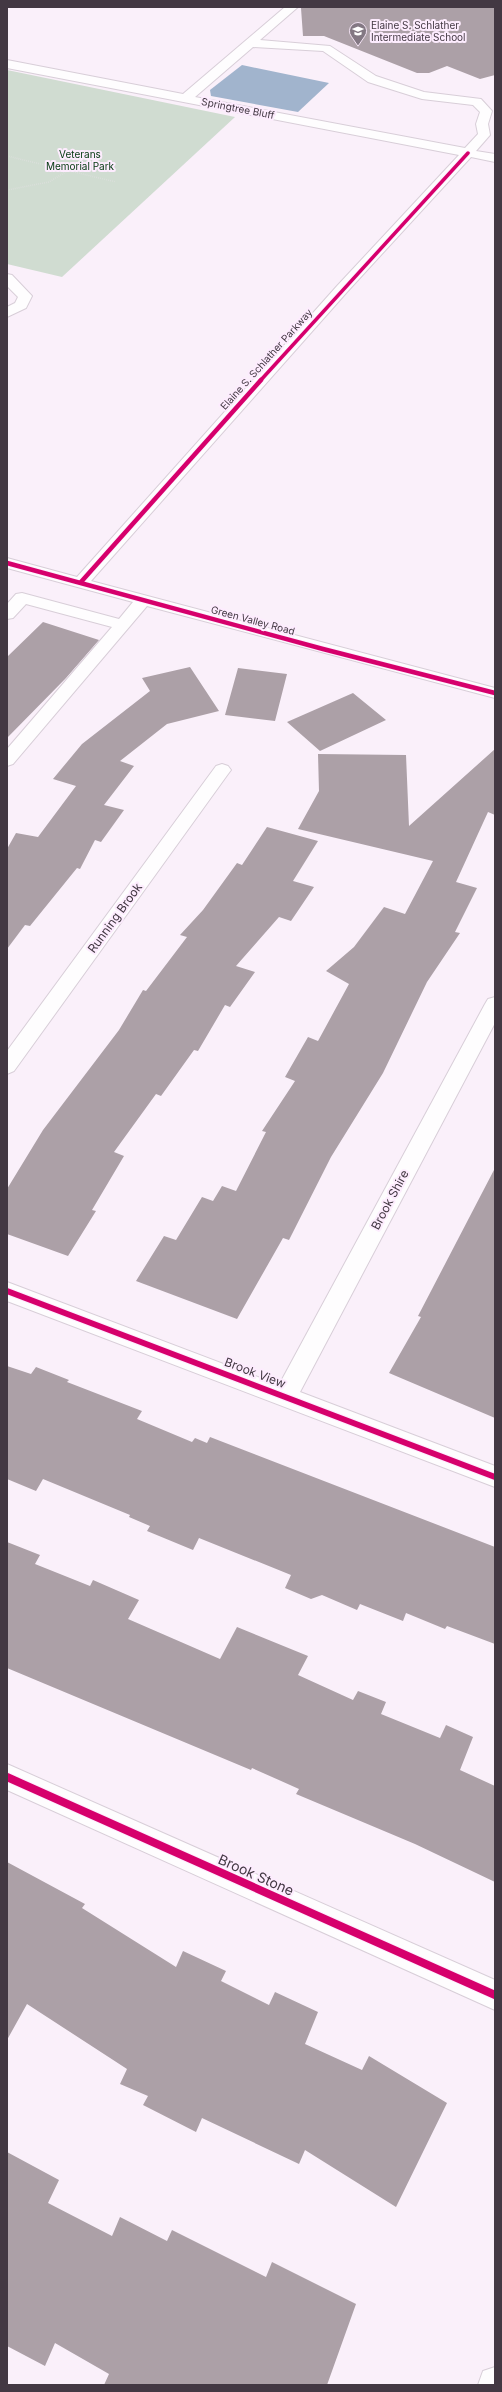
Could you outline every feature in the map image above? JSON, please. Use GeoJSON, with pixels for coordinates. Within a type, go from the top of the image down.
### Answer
{"type":"FeatureCollection","features":[{"type":"Feature","properties":{"kind":"street"},"geometry":{"type":"LineString","coordinates":[[186,98],[292,7]]}},
{"type":"Feature","properties":{"kind":"street","name":"Elaine S. Schlather Parkway"},"geometry":{"type":"LineString","coordinates":[[81,582],[336,295],[484,135],[482,124],[486,111],[476,102],[422,95],[372,79],[326,48],[250,43]]}},
{"type":"Feature","properties":{"kind":"street","name":"Springtree Bluff"},"geometry":{"type":"LineString","coordinates":[[7,64],[495,158]]}},
{"type":"Feature","properties":{"kind":"street"},"geometry":{"type":"LineString","coordinates":[[7,278],[25,296],[21,305],[7,312]]}},
{"type":"Feature","properties":{"kind":"street","name":"Green Valley Road"},"geometry":{"type":"LineString","coordinates":[[7,563],[323,649],[495,693]]}},
{"type":"Feature","properties":{"kind":"street"},"geometry":{"type":"LineString","coordinates":[[7,614],[14,596],[46,573]]}},
{"type":"Feature","properties":{"kind":"street"},"geometry":{"type":"LineString","coordinates":[[14,596],[123,625]]}},
{"type":"Feature","properties":{"kind":"street"},"geometry":{"type":"LineString","coordinates":[[7,760],[144,600]]}},
{"type":"Feature","properties":{"kind":"street","name":"Running Brook"},"geometry":{"type":"LineString","coordinates":[[7,1066],[222,770]]}},
{"type":"Feature","properties":{"kind":"street","name":"Brook Shire"},"geometry":{"type":"LineString","coordinates":[[285,1397],[495,1004]]}},
{"type":"Feature","properties":{"kind":"street","name":"Brook View"},"geometry":{"type":"LineString","coordinates":[[7,1291],[495,1477]]}},
{"type":"Feature","properties":{"kind":"street","name":"Brook Stone"},"geometry":{"type":"LineString","coordinates":[[7,1777],[495,1994]]}},
{"type":"Feature","properties":{"kind":"path"},"geometry":{"type":"LineString","coordinates":[[7,156],[116,182]]}},
{"type":"Feature","properties":{"kind":"path"},"geometry":{"type":"LineString","coordinates":[[7,190],[50,182],[67,171]]}},
{"type":"Feature","properties":{"kind":"green space","name":"Veterans Memorial Park"},"geometry":{"type":"Polygon","coordinates":[[[7,70],[235,117],[62,277],[7,264],[7,70]]]}},
{"type":"Feature","properties":{"kind":"water"},"geometry":{"type":"Polygon","coordinates":[[[242,65],[329,83],[298,112],[211,96],[210,90],[242,65]]]}},
{"type":"Feature","properties":{"kind":"building"},"geometry":{"type":"Polygon","coordinates":[[[495,7],[495,75],[480,79],[447,66],[429,73],[417,73],[324,36],[303,36],[301,8],[495,7]]]}},
{"type":"Feature","properties":{"kind":"building"},"geometry":{"type":"Polygon","coordinates":[[[43,622],[99,640],[66,678],[7,738],[7,657],[43,622]]]}},
{"type":"Feature","properties":{"kind":"building"},"geometry":{"type":"Polygon","coordinates":[[[190,667],[219,711],[167,724],[120,761],[134,766],[104,805],[124,810],[101,842],[95,840],[80,869],[77,868],[30,926],[25,925],[7,949],[7,849],[16,833],[38,837],[76,786],[53,779],[82,744],[150,691],[142,678],[190,667]]]}},
{"type":"Feature","properties":{"kind":"building"},"geometry":{"type":"Polygon","coordinates":[[[238,668],[287,674],[275,721],[225,715],[238,668]]]}},
{"type":"Feature","properties":{"kind":"building"},"geometry":{"type":"Polygon","coordinates":[[[353,693],[386,720],[320,751],[287,722],[353,693]]]}},
{"type":"Feature","properties":{"kind":"building"},"geometry":{"type":"Polygon","coordinates":[[[495,749],[495,815],[488,812],[456,882],[477,888],[455,932],[460,933],[427,982],[383,1073],[331,1157],[289,1240],[283,1238],[237,1319],[136,1281],[164,1236],[176,1240],[202,1197],[213,1201],[222,1186],[236,1191],[266,1132],[262,1131],[295,1081],[285,1077],[308,1037],[318,1041],[349,984],[326,971],[354,947],[384,907],[405,914],[433,861],[298,829],[319,791],[318,754],[406,755],[409,826],[495,749]]]}},
{"type":"Feature","properties":{"kind":"building"},"geometry":{"type":"Polygon","coordinates":[[[267,827],[318,841],[293,881],[314,887],[291,921],[279,917],[236,966],[255,972],[230,1007],[225,1005],[198,1051],[194,1050],[161,1096],[156,1094],[114,1152],[124,1156],[92,1210],[96,1211],[68,1256],[7,1234],[7,1189],[43,1130],[119,1030],[143,990],[146,991],[187,937],[180,935],[203,910],[237,863],[242,865],[267,827]]]}},
{"type":"Feature","properties":{"kind":"building"},"geometry":{"type":"Polygon","coordinates":[[[495,1168],[495,1418],[389,1373],[421,1317],[418,1316],[495,1168]]]}},
{"type":"Feature","properties":{"kind":"building"},"geometry":{"type":"Polygon","coordinates":[[[7,1366],[31,1374],[36,1367],[69,1380],[67,1382],[142,1411],[137,1419],[192,1442],[195,1438],[207,1443],[210,1437],[495,1547],[495,1644],[447,1626],[445,1629],[406,1613],[403,1621],[360,1604],[357,1610],[322,1595],[311,1599],[285,1588],[291,1575],[199,1538],[193,1550],[147,1531],[150,1526],[129,1517],[130,1515],[43,1479],[36,1491],[7,1479],[7,1366]]]}},
{"type":"Feature","properties":{"kind":"building"},"geometry":{"type":"Polygon","coordinates":[[[7,1542],[40,1555],[35,1564],[90,1586],[93,1580],[139,1600],[128,1619],[220,1659],[237,1627],[308,1656],[298,1675],[353,1700],[358,1691],[386,1702],[381,1714],[440,1738],[446,1725],[473,1737],[460,1770],[495,1786],[495,1882],[415,1844],[296,1794],[299,1789],[252,1768],[251,1770],[7,1668],[7,1542]]]}},
{"type":"Feature","properties":{"kind":"building"},"geometry":{"type":"Polygon","coordinates":[[[7,1862],[85,1904],[82,1908],[176,1967],[183,1951],[226,1971],[221,1981],[269,2005],[275,1992],[318,2012],[305,2044],[362,2070],[369,2056],[447,2103],[396,2207],[305,2150],[299,2164],[202,2118],[196,2132],[143,2105],[148,2096],[120,2084],[127,2069],[27,2004],[7,2040],[7,1862]]]}},
{"type":"Feature","properties":{"kind":"building"},"geometry":{"type":"Polygon","coordinates":[[[7,2152],[59,2180],[48,2203],[112,2236],[120,2217],[167,2241],[172,2230],[266,2277],[272,2262],[356,2304],[327,2385],[104,2385],[109,2374],[55,2343],[45,2366],[7,2346],[7,2152]]]}},
{"type":"Feature","properties":{"kind":"cycle path"},"geometry":{"type":"LineString","coordinates":[[81,582],[342,289],[468,153]]}},
{"type":"Feature","properties":{"kind":"cycle path"},"geometry":{"type":"LineString","coordinates":[[7,563],[323,649],[495,693]]}},
{"type":"Feature","properties":{"kind":"cycle path"},"geometry":{"type":"LineString","coordinates":[[7,1291],[495,1477]]}},
{"type":"Feature","properties":{"kind":"cycle path"},"geometry":{"type":"LineString","coordinates":[[7,1777],[495,1995]]}},
{"type":"Feature","properties":{"kind":"place","name":"Elaine S. Schlather Intermediate School"},"geometry":{"type":"Point","coordinates":[358,46]}}]}
